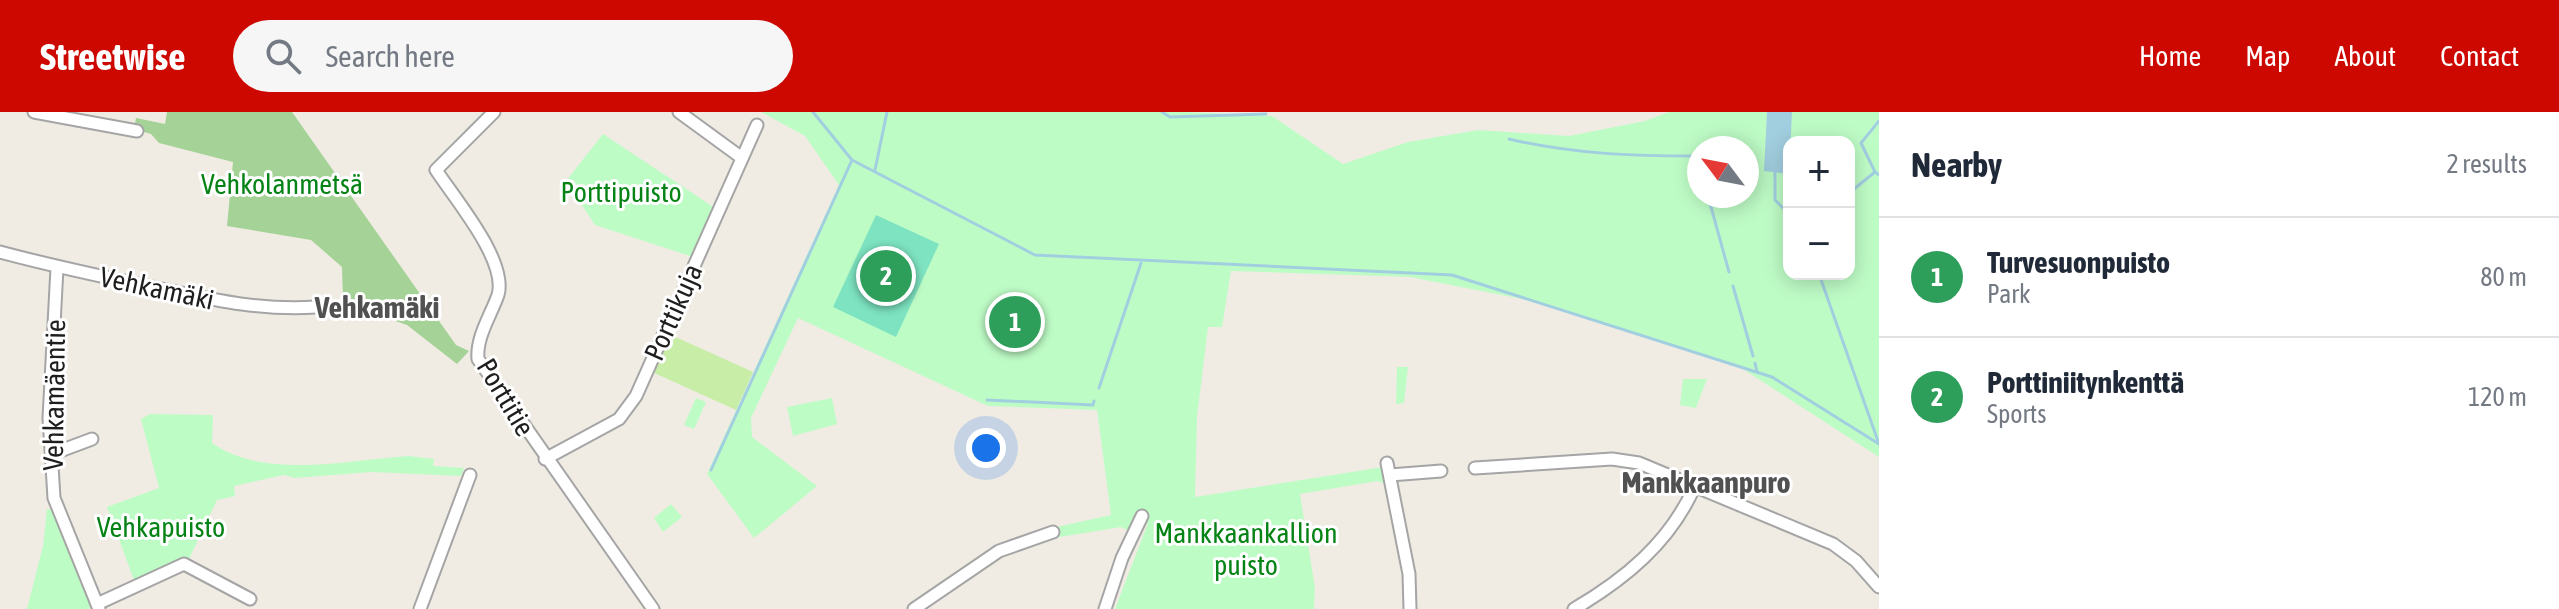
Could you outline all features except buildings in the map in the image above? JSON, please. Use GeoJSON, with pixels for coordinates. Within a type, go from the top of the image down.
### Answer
{"type":"FeatureCollection","features":[{"type":"Feature","properties":{"kind":"street"},"geometry":{"type":"LineString","coordinates":[[34,112],[137,131]]}},
{"type":"Feature","properties":{"kind":"street","name":"Porttitie"},"geometry":{"type":"LineString","coordinates":[[494,112],[436,170],[497,267],[500,281],[478,347],[478,359],[545,459],[653,609]]}},
{"type":"Feature","properties":{"kind":"street"},"geometry":{"type":"LineString","coordinates":[[679,112],[742,158]]}},
{"type":"Feature","properties":{"kind":"street","name":"Porttikuja"},"geometry":{"type":"LineString","coordinates":[[545,459],[619,419],[636,396],[757,125]]}},
{"type":"Feature","properties":{"kind":"street","name":"Vehkamäki"},"geometry":{"type":"LineString","coordinates":[[0,252],[57,268],[242,306],[276,310],[316,307]]}},
{"type":"Feature","properties":{"kind":"street","name":"Vehkamäentie"},"geometry":{"type":"LineString","coordinates":[[57,268],[49,418],[54,498],[98,606]]}},
{"type":"Feature","properties":{"kind":"street"},"geometry":{"type":"LineString","coordinates":[[52,454],[92,439]]}},
{"type":"Feature","properties":{"kind":"street"},"geometry":{"type":"LineString","coordinates":[[1475,468],[1626,459],[1833,544],[1856,561],[1879,587]]}},
{"type":"Feature","properties":{"kind":"street"},"geometry":{"type":"LineString","coordinates":[[1387,463],[1409,574],[1410,609]]}},
{"type":"Feature","properties":{"kind":"street"},"geometry":{"type":"LineString","coordinates":[[1390,475],[1441,471]]}},
{"type":"Feature","properties":{"kind":"street"},"geometry":{"type":"LineString","coordinates":[[420,609],[470,475]]}},
{"type":"Feature","properties":{"kind":"street"},"geometry":{"type":"LineString","coordinates":[[1574,609],[1643,561],[1686,504],[1694,488]]}},
{"type":"Feature","properties":{"kind":"street"},"geometry":{"type":"LineString","coordinates":[[1105,609],[1122,558],[1142,516]]}},
{"type":"Feature","properties":{"kind":"street"},"geometry":{"type":"LineString","coordinates":[[914,609],[999,551],[1053,532]]}},
{"type":"Feature","properties":{"kind":"street"},"geometry":{"type":"LineString","coordinates":[[98,606],[184,564],[250,599]]}},
{"type":"Feature","properties":{"kind":"green space","name":"Vehkolanmetsä"},"geometry":{"type":"Polygon","coordinates":[[[167,112],[292,112],[456,345],[469,351],[457,364],[407,325],[378,315],[316,318],[316,301],[343,300],[342,267],[311,240],[227,226],[233,162],[159,143],[151,134],[134,129],[136,118],[165,124],[167,112]]]}},
{"type":"Feature","properties":{"kind":"green space","name":"Mankkaankallion puisto"},"geometry":{"type":"Polygon","coordinates":[[[761,112],[1187,112],[1272,116],[1343,164],[1408,142],[1478,130],[1569,136],[1645,121],[1669,112],[1879,112],[1879,457],[1743,369],[1547,304],[1410,277],[1231,271],[1222,327],[1208,327],[1197,417],[1195,497],[1383,467],[1386,484],[1377,481],[1300,494],[1315,588],[1314,609],[1115,609],[1148,523],[1129,531],[1121,527],[1054,538],[1052,528],[1111,515],[1097,410],[988,406],[798,318],[751,418],[752,437],[817,486],[754,538],[707,474],[839,185],[805,136],[761,112]]]}},
{"type":"Feature","properties":{"kind":"green space","name":"Porttipuisto"},"geometry":{"type":"Polygon","coordinates":[[[603,134],[715,208],[693,257],[595,225],[566,181],[603,134]]]}},
{"type":"Feature","properties":{"kind":"green space"},"geometry":{"type":"Polygon","coordinates":[[[876,215],[939,244],[896,337],[833,307],[876,215]]]}},
{"type":"Feature","properties":{"kind":"green space"},"geometry":{"type":"Polygon","coordinates":[[[669,334],[753,372],[736,410],[652,372],[669,334]]]}},
{"type":"Feature","properties":{"kind":"green space"},"geometry":{"type":"Polygon","coordinates":[[[1397,367],[1408,367],[1404,403],[1396,404],[1397,367]]]}},
{"type":"Feature","properties":{"kind":"green space"},"geometry":{"type":"Polygon","coordinates":[[[1683,379],[1707,379],[1696,408],[1680,405],[1683,379]]]}},
{"type":"Feature","properties":{"kind":"green space"},"geometry":{"type":"Polygon","coordinates":[[[696,398],[706,402],[694,429],[684,425],[696,398]]]}},
{"type":"Feature","properties":{"kind":"green space"},"geometry":{"type":"Polygon","coordinates":[[[832,398],[837,424],[793,436],[787,407],[832,398]]]}},
{"type":"Feature","properties":{"kind":"green space","name":"Vehkapuisto"},"geometry":{"type":"Polygon","coordinates":[[[150,414],[213,415],[212,443],[256,461],[307,465],[409,456],[434,459],[433,466],[464,468],[461,476],[371,472],[295,478],[284,475],[234,486],[235,496],[217,500],[189,559],[175,561],[134,580],[107,507],[159,488],[141,419],[150,414]]]}},
{"type":"Feature","properties":{"kind":"green space"},"geometry":{"type":"Polygon","coordinates":[[[671,504],[682,517],[663,532],[654,518],[671,504]]]}},
{"type":"Feature","properties":{"kind":"green space"},"geometry":{"type":"Polygon","coordinates":[[[47,509],[53,510],[91,605],[89,609],[27,609],[43,546],[47,509]]]}},
{"type":"Feature","properties":{"kind":"water"},"geometry":{"type":"Polygon","coordinates":[[[1767,112],[1792,112],[1791,136],[1783,136],[1783,173],[1764,171],[1767,112]]]}},
{"type":"Feature","properties":{"kind":"waterway"},"geometry":{"type":"LineString","coordinates":[[813,112],[852,160],[1035,255],[1452,275],[1772,377],[1879,444]]}},
{"type":"Feature","properties":{"kind":"waterway"},"geometry":{"type":"LineString","coordinates":[[875,170],[887,112]]}},
{"type":"Feature","properties":{"kind":"waterway"},"geometry":{"type":"LineString","coordinates":[[1162,112],[1170,117],[1266,114]]}},
{"type":"Feature","properties":{"kind":"waterway"},"geometry":{"type":"LineString","coordinates":[[1875,172],[1861,143],[1879,121]]}},
{"type":"Feature","properties":{"kind":"waterway"},"geometry":{"type":"LineString","coordinates":[[1509,139],[1603,153],[1687,156]]}},
{"type":"Feature","properties":{"kind":"waterway"},"geometry":{"type":"LineString","coordinates":[[711,470],[852,160]]}},
{"type":"Feature","properties":{"kind":"waterway"},"geometry":{"type":"LineString","coordinates":[[1775,172],[1775,200],[1783,208]]}},
{"type":"Feature","properties":{"kind":"waterway"},"geometry":{"type":"LineString","coordinates":[[1855,188],[1875,172],[1879,175]]}},
{"type":"Feature","properties":{"kind":"waterway"},"geometry":{"type":"LineString","coordinates":[[1711,208],[1729,272]]}},
{"type":"Feature","properties":{"kind":"waterway"},"geometry":{"type":"LineString","coordinates":[[1099,388],[1141,263]]}},
{"type":"Feature","properties":{"kind":"waterway"},"geometry":{"type":"LineString","coordinates":[[1821,280],[1879,444]]}},
{"type":"Feature","properties":{"kind":"waterway"},"geometry":{"type":"LineString","coordinates":[[1733,286],[1753,356]]}},
{"type":"Feature","properties":{"kind":"waterway"},"geometry":{"type":"LineString","coordinates":[[1755,363],[1757,372]]}},
{"type":"Feature","properties":{"kind":"waterway"},"geometry":{"type":"LineString","coordinates":[[987,400],[1093,405],[1094,401]]}},
{"type":"Feature","properties":{"kind":"place","name":"Porttiniitynkenttä"},"geometry":{"type":"Point","coordinates":[886,276]}},
{"type":"Feature","properties":{"kind":"place","name":"Turvesuonpuisto"},"geometry":{"type":"Point","coordinates":[1015,322]}},
{"type":"Feature","properties":{"kind":"district","name":"Vehkamäki"},"geometry":{"type":"Point","coordinates":[377,308]}},
{"type":"Feature","properties":{"kind":"district","name":"Mankkaanpuro"},"geometry":{"type":"Point","coordinates":[1706,483]}}]}
